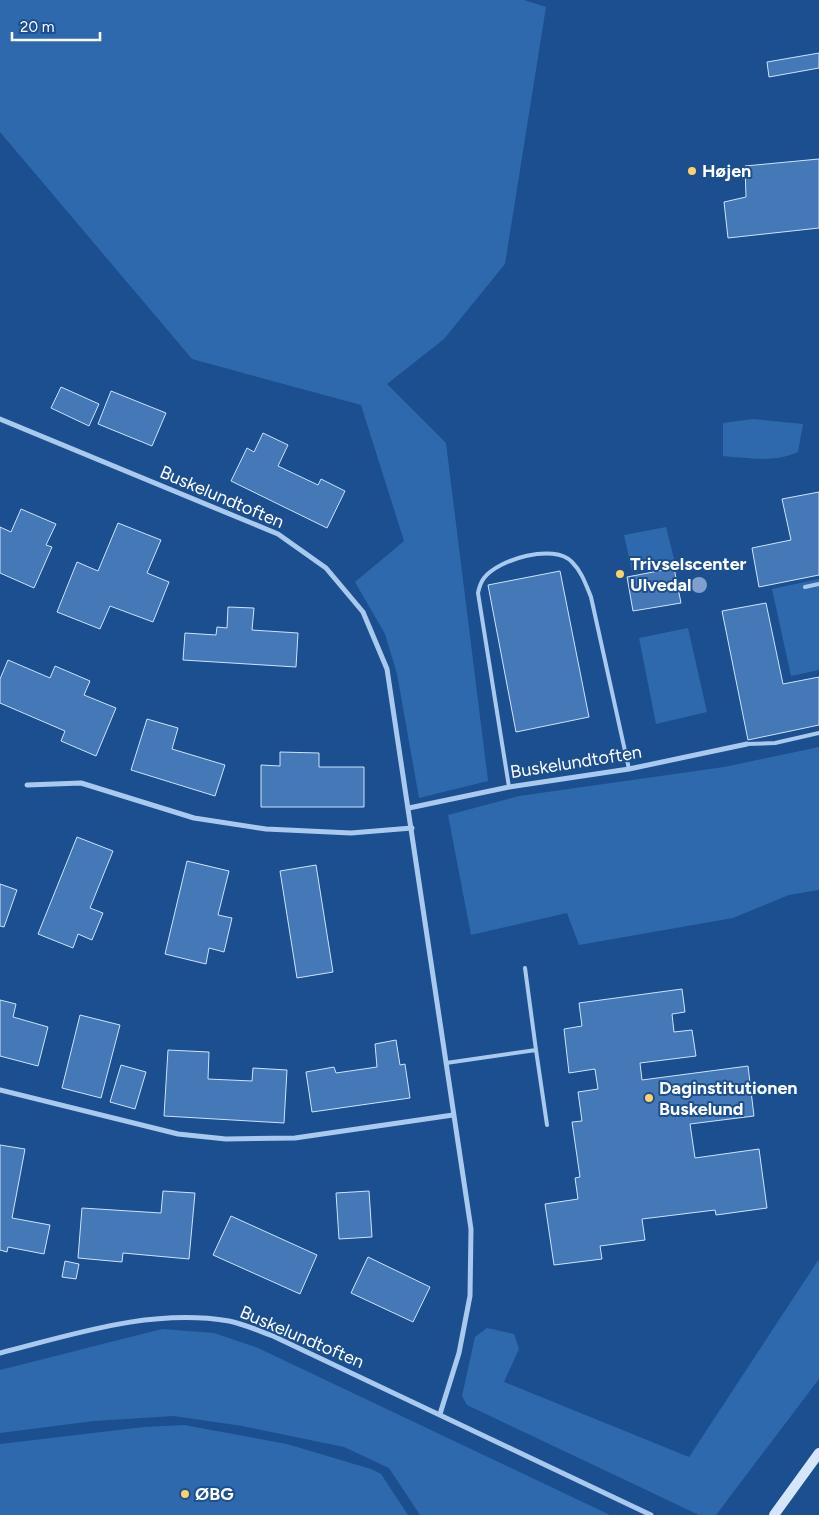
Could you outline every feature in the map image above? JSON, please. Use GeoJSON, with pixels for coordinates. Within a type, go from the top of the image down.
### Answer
{"type":"FeatureCollection","features":[{"type":"Feature","properties":{"kind":"street","name":"Buskelundtoften"},"geometry":{"type":"LineString","coordinates":[[0,418],[278,534],[326,568],[363,612],[387,669],[471,1229],[470,1296],[458,1353],[440,1414]]}},
{"type":"Feature","properties":{"kind":"street","name":"Buskelundtoften"},"geometry":{"type":"LineString","coordinates":[[409,808],[509,787],[629,769],[747,744]]}},
{"type":"Feature","properties":{"kind":"street"},"geometry":{"type":"LineString","coordinates":[[27,785],[80,783],[194,818],[266,829],[351,833],[412,828]]}},
{"type":"Feature","properties":{"kind":"street"},"geometry":{"type":"LineString","coordinates":[[0,1090],[178,1134],[226,1139],[294,1138],[453,1115]]}},
{"type":"Feature","properties":{"kind":"street","name":"Buskelundtoften"},"geometry":{"type":"LineString","coordinates":[[0,1353],[117,1324],[179,1317],[231,1321],[273,1336],[651,1515]]}},
{"type":"Feature","properties":{"kind":"street"},"geometry":{"type":"LineString","coordinates":[[774,1515],[819,1452]]}},
{"type":"Feature","properties":{"kind":"lane"},"geometry":{"type":"LineString","coordinates":[[509,787],[478,593],[483,579],[508,561],[553,552],[572,561],[582,574],[591,596],[629,769]]}},
{"type":"Feature","properties":{"kind":"lane"},"geometry":{"type":"LineString","coordinates":[[805,587],[819,584]]}},
{"type":"Feature","properties":{"kind":"lane"},"geometry":{"type":"LineString","coordinates":[[747,744],[775,743],[819,733]]}},
{"type":"Feature","properties":{"kind":"lane"},"geometry":{"type":"LineString","coordinates":[[525,968],[547,1125]]}},
{"type":"Feature","properties":{"kind":"lane"},"geometry":{"type":"LineString","coordinates":[[446,1063],[536,1050]]}},
{"type":"Feature","properties":{"kind":"shaded area"},"geometry":{"type":"Polygon","coordinates":[[[0,0],[524,0],[546,7],[505,264],[444,339],[387,384],[446,443],[488,781],[419,798],[397,674],[385,634],[355,582],[404,541],[361,405],[192,359],[0,132],[0,0]]]}},
{"type":"Feature","properties":{"kind":"shaded area"},"geometry":{"type":"Polygon","coordinates":[[[753,419],[803,424],[798,452],[771,459],[723,456],[723,423],[753,419]]]}},
{"type":"Feature","properties":{"kind":"shaded area"},"geometry":{"type":"Polygon","coordinates":[[[666,527],[675,563],[632,571],[624,535],[666,527]]]}},
{"type":"Feature","properties":{"kind":"shaded area"},"geometry":{"type":"Polygon","coordinates":[[[819,579],[819,670],[791,676],[772,589],[819,579]]]}},
{"type":"Feature","properties":{"kind":"shaded area"},"geometry":{"type":"Polygon","coordinates":[[[688,628],[707,712],[656,724],[639,638],[688,628]]]}},
{"type":"Feature","properties":{"kind":"shaded area"},"geometry":{"type":"Polygon","coordinates":[[[819,747],[819,890],[789,895],[733,918],[579,945],[567,913],[471,935],[448,815],[519,796],[724,767],[819,747]]]}},
{"type":"Feature","properties":{"kind":"shaded area"},"geometry":{"type":"Polygon","coordinates":[[[819,1259],[819,1379],[716,1515],[699,1515],[467,1405],[462,1396],[475,1337],[487,1328],[514,1334],[519,1349],[504,1382],[689,1457],[819,1259]]]}},
{"type":"Feature","properties":{"kind":"shaded area"},"geometry":{"type":"Polygon","coordinates":[[[162,1329],[214,1333],[258,1348],[610,1515],[420,1515],[389,1468],[344,1447],[242,1426],[174,1416],[94,1421],[0,1433],[0,1370],[162,1329]]]}},
{"type":"Feature","properties":{"kind":"shaded area"},"geometry":{"type":"Polygon","coordinates":[[[184,1425],[287,1444],[371,1469],[381,1474],[408,1515],[0,1515],[0,1444],[144,1427],[184,1425]]]}},
{"type":"Feature","properties":{"kind":"building"},"geometry":{"type":"Polygon","coordinates":[[[819,53],[819,68],[769,77],[767,62],[819,53]]]}},
{"type":"Feature","properties":{"kind":"building"},"geometry":{"type":"Polygon","coordinates":[[[819,159],[819,228],[728,238],[724,202],[746,197],[745,166],[819,159]]]}},
{"type":"Feature","properties":{"kind":"building"},"geometry":{"type":"Polygon","coordinates":[[[61,387],[99,404],[89,426],[51,408],[61,387]]]}},
{"type":"Feature","properties":{"kind":"building"},"geometry":{"type":"Polygon","coordinates":[[[111,391],[166,413],[152,446],[98,424],[111,391]]]}},
{"type":"Feature","properties":{"kind":"building"},"geometry":{"type":"Polygon","coordinates":[[[263,433],[288,445],[278,466],[318,485],[321,479],[345,491],[327,528],[231,481],[247,448],[254,452],[263,433]]]}},
{"type":"Feature","properties":{"kind":"building"},"geometry":{"type":"Polygon","coordinates":[[[819,492],[819,575],[759,587],[752,548],[791,540],[782,499],[819,492]]]}},
{"type":"Feature","properties":{"kind":"building"},"geometry":{"type":"Polygon","coordinates":[[[21,509],[56,524],[46,545],[52,547],[34,588],[0,573],[0,527],[11,532],[21,509]]]}},
{"type":"Feature","properties":{"kind":"building"},"geometry":{"type":"Polygon","coordinates":[[[118,523],[161,540],[147,573],[169,582],[153,622],[110,606],[100,629],[57,612],[77,562],[98,571],[118,523]]]}},
{"type":"Feature","properties":{"kind":"building"},"geometry":{"type":"Polygon","coordinates":[[[674,568],[681,603],[633,611],[627,577],[674,568]]]}},
{"type":"Feature","properties":{"kind":"building"},"geometry":{"type":"Polygon","coordinates":[[[560,571],[589,717],[516,732],[488,585],[560,571]]]}},
{"type":"Feature","properties":{"kind":"building"},"geometry":{"type":"Polygon","coordinates":[[[766,603],[783,684],[819,677],[819,725],[748,740],[722,611],[766,603]]]}},
{"type":"Feature","properties":{"kind":"building"},"geometry":{"type":"Polygon","coordinates":[[[228,607],[254,608],[252,630],[298,633],[296,667],[183,660],[185,633],[216,635],[217,627],[227,628],[228,607]]]}},
{"type":"Feature","properties":{"kind":"building"},"geometry":{"type":"Polygon","coordinates":[[[8,660],[50,678],[55,666],[90,681],[84,695],[116,708],[96,756],[61,741],[65,731],[0,703],[0,679],[8,660]]]}},
{"type":"Feature","properties":{"kind":"building"},"geometry":{"type":"Polygon","coordinates":[[[147,719],[178,728],[172,749],[225,765],[215,796],[131,770],[147,719]]]}},
{"type":"Feature","properties":{"kind":"building"},"geometry":{"type":"Polygon","coordinates":[[[280,752],[319,753],[319,767],[364,767],[364,807],[261,807],[261,765],[280,766],[280,752]]]}},
{"type":"Feature","properties":{"kind":"building"},"geometry":{"type":"Polygon","coordinates":[[[77,837],[113,851],[90,908],[103,913],[92,940],[78,934],[73,948],[38,934],[77,837]]]}},
{"type":"Feature","properties":{"kind":"building"},"geometry":{"type":"Polygon","coordinates":[[[187,861],[229,871],[218,915],[232,918],[224,952],[209,948],[206,964],[165,954],[187,861]]]}},
{"type":"Feature","properties":{"kind":"building"},"geometry":{"type":"Polygon","coordinates":[[[316,865],[333,972],[297,978],[280,871],[316,865]]]}},
{"type":"Feature","properties":{"kind":"building"},"geometry":{"type":"Polygon","coordinates":[[[0,884],[17,890],[4,927],[0,926],[0,884]]]}},
{"type":"Feature","properties":{"kind":"building"},"geometry":{"type":"Polygon","coordinates":[[[682,989],[685,1012],[672,1014],[674,1032],[692,1030],[696,1056],[640,1063],[642,1080],[748,1066],[754,1116],[690,1124],[695,1158],[759,1149],[767,1208],[716,1215],[715,1210],[642,1219],[645,1240],[600,1246],[602,1259],[554,1265],[545,1204],[578,1199],[575,1178],[580,1177],[572,1122],[582,1121],[578,1092],[598,1089],[595,1069],[569,1073],[564,1029],[582,1026],[579,1003],[682,989]]]}},
{"type":"Feature","properties":{"kind":"building"},"geometry":{"type":"Polygon","coordinates":[[[0,1000],[16,1004],[13,1017],[48,1027],[38,1066],[0,1056],[0,1000]]]}},
{"type":"Feature","properties":{"kind":"building"},"geometry":{"type":"Polygon","coordinates":[[[80,1015],[120,1025],[101,1098],[62,1088],[80,1015]]]}},
{"type":"Feature","properties":{"kind":"building"},"geometry":{"type":"Polygon","coordinates":[[[396,1040],[400,1065],[405,1064],[410,1098],[312,1112],[306,1072],[334,1067],[336,1073],[377,1067],[375,1044],[396,1040]]]}},
{"type":"Feature","properties":{"kind":"building"},"geometry":{"type":"Polygon","coordinates":[[[168,1050],[209,1052],[208,1079],[252,1081],[253,1068],[287,1070],[284,1123],[164,1116],[168,1050]]]}},
{"type":"Feature","properties":{"kind":"building"},"geometry":{"type":"Polygon","coordinates":[[[121,1065],[146,1072],[135,1109],[110,1102],[121,1065]]]}},
{"type":"Feature","properties":{"kind":"building"},"geometry":{"type":"Polygon","coordinates":[[[0,1145],[25,1149],[12,1218],[50,1225],[44,1254],[8,1247],[7,1252],[0,1250],[0,1145]]]}},
{"type":"Feature","properties":{"kind":"building"},"geometry":{"type":"Polygon","coordinates":[[[163,1191],[195,1193],[189,1259],[123,1253],[122,1262],[78,1258],[82,1208],[161,1213],[163,1191]]]}},
{"type":"Feature","properties":{"kind":"building"},"geometry":{"type":"Polygon","coordinates":[[[369,1191],[372,1237],[339,1239],[336,1193],[369,1191]]]}},
{"type":"Feature","properties":{"kind":"building"},"geometry":{"type":"Polygon","coordinates":[[[231,1216],[317,1255],[300,1294],[213,1255],[231,1216]]]}},
{"type":"Feature","properties":{"kind":"building"},"geometry":{"type":"Polygon","coordinates":[[[368,1257],[430,1287],[413,1322],[351,1293],[368,1257]]]}},
{"type":"Feature","properties":{"kind":"building"},"geometry":{"type":"Polygon","coordinates":[[[65,1261],[79,1264],[76,1279],[62,1277],[65,1261]]]}},
{"type":"Feature","properties":{"kind":"place","name":"Højen"},"geometry":{"type":"Point","coordinates":[692,171]}},
{"type":"Feature","properties":{"kind":"place","name":"Trivselscenter Ulvedal"},"geometry":{"type":"Point","coordinates":[620,574]}},
{"type":"Feature","properties":{"kind":"place","name":"Daginstitutionen Buskelund"},"geometry":{"type":"Point","coordinates":[649,1098]}},
{"type":"Feature","properties":{"kind":"place","name":"ØBG"},"geometry":{"type":"Point","coordinates":[185,1494]}}]}
